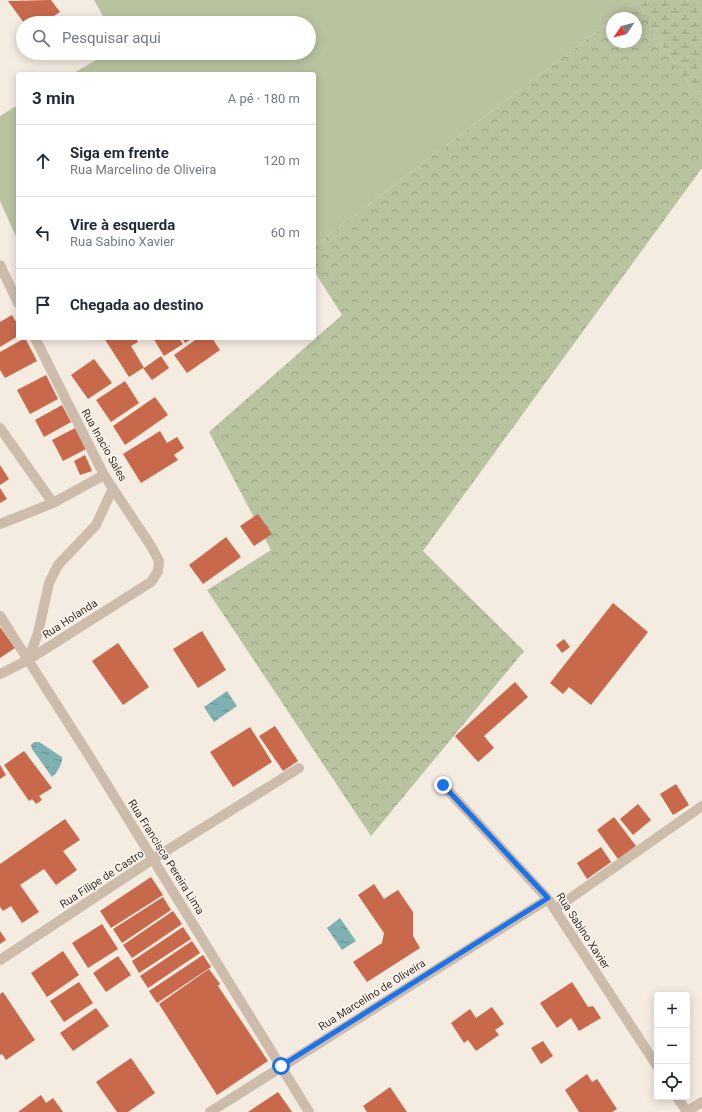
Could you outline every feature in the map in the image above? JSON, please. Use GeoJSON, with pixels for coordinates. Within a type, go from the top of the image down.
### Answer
{"type":"FeatureCollection","features":[{"type":"Feature","properties":{"kind":"street"},"geometry":{"type":"LineString","coordinates":[[0,265],[2,276],[16,300]]}},
{"type":"Feature","properties":{"kind":"street","name":"Rua Inacio Sales"},"geometry":{"type":"LineString","coordinates":[[36,340],[104,475],[151,546],[159,561],[158,572],[151,582]]}},
{"type":"Feature","properties":{"kind":"street"},"geometry":{"type":"LineString","coordinates":[[0,428],[53,502]]}},
{"type":"Feature","properties":{"kind":"street"},"geometry":{"type":"LineString","coordinates":[[0,524],[53,502],[104,475]]}},
{"type":"Feature","properties":{"kind":"street"},"geometry":{"type":"LineString","coordinates":[[28,660],[38,632],[49,583],[58,565],[96,525],[113,488]]}},
{"type":"Feature","properties":{"kind":"street","name":"Rua Holanda"},"geometry":{"type":"LineString","coordinates":[[0,674],[28,660],[151,582]]}},
{"type":"Feature","properties":{"kind":"street","name":"Rua Francisca Pereira Lima"},"geometry":{"type":"LineString","coordinates":[[0,616],[153,859],[309,1112]]}},
{"type":"Feature","properties":{"kind":"street","name":"Rua Filipe de Castro"},"geometry":{"type":"LineString","coordinates":[[0,960],[153,859],[299,768]]}},
{"type":"Feature","properties":{"kind":"street","name":"Rua Sabino Xavier"},"geometry":{"type":"LineString","coordinates":[[443,785],[548,898],[656,1064]]}},
{"type":"Feature","properties":{"kind":"street"},"geometry":{"type":"LineString","coordinates":[[555,909],[702,806]]}},
{"type":"Feature","properties":{"kind":"street","name":"Rua Marcelino de Oliveira"},"geometry":{"type":"LineString","coordinates":[[210,1112],[548,898]]}},
{"type":"Feature","properties":{"kind":"street"},"geometry":{"type":"LineString","coordinates":[[679,1100],[686,1112],[702,1102]]}},
{"type":"Feature","properties":{"kind":"green space"},"geometry":{"type":"Polygon","coordinates":[[[94,0],[637,1],[622,12],[606,12],[606,25],[316,244],[316,72],[75,72],[96,60],[316,60],[316,16],[103,16],[94,0]]]}},
{"type":"Feature","properties":{"kind":"green space"},"geometry":{"type":"Polygon","coordinates":[[[636,0],[702,0],[702,102],[660,43],[636,0]]]}},
{"type":"Feature","properties":{"kind":"green space"},"geometry":{"type":"Polygon","coordinates":[[[637,1],[660,43],[702,102],[702,168],[423,551],[524,651],[371,836],[207,590],[271,550],[209,432],[314,340],[316,340],[316,338],[342,315],[316,274],[316,244],[606,25],[606,48],[642,48],[642,12],[622,12],[637,1]]]}},
{"type":"Feature","properties":{"kind":"green space"},"geometry":{"type":"Polygon","coordinates":[[[16,106],[16,237],[0,201],[0,116],[16,106]]]}},
{"type":"Feature","properties":{"kind":"water"},"geometry":{"type":"Polygon","coordinates":[[[227,691],[237,706],[214,722],[204,707],[227,691]]]}},
{"type":"Feature","properties":{"kind":"water"},"geometry":{"type":"Polygon","coordinates":[[[34,742],[39,742],[62,757],[62,762],[59,768],[52,777],[32,749],[31,745],[34,742]]]}},
{"type":"Feature","properties":{"kind":"water"},"geometry":{"type":"Polygon","coordinates":[[[340,918],[356,941],[342,950],[327,928],[340,918]]]}},
{"type":"Feature","properties":{"kind":"building"},"geometry":{"type":"Polygon","coordinates":[[[51,0],[60,12],[54,16],[19,16],[8,1],[51,0]]]}},
{"type":"Feature","properties":{"kind":"building"},"geometry":{"type":"Polygon","coordinates":[[[12,315],[16,322],[16,337],[0,347],[0,322],[12,315]]]}},
{"type":"Feature","properties":{"kind":"building"},"geometry":{"type":"Polygon","coordinates":[[[21,340],[26,340],[37,361],[5,378],[0,370],[0,352],[21,340]]]}},
{"type":"Feature","properties":{"kind":"building"},"geometry":{"type":"Polygon","coordinates":[[[105,340],[137,340],[138,342],[131,346],[144,368],[161,356],[169,368],[152,380],[143,368],[129,377],[105,340]]]}},
{"type":"Feature","properties":{"kind":"building"},"geometry":{"type":"Polygon","coordinates":[[[154,340],[180,340],[183,344],[164,356],[154,340]]]}},
{"type":"Feature","properties":{"kind":"building"},"geometry":{"type":"Polygon","coordinates":[[[195,340],[213,340],[220,350],[187,373],[174,355],[195,340]]]}},
{"type":"Feature","properties":{"kind":"building"},"geometry":{"type":"Polygon","coordinates":[[[94,359],[112,383],[88,399],[71,375],[94,359]]]}},
{"type":"Feature","properties":{"kind":"building"},"geometry":{"type":"Polygon","coordinates":[[[46,375],[58,399],[30,414],[17,390],[46,375]]]}},
{"type":"Feature","properties":{"kind":"building"},"geometry":{"type":"Polygon","coordinates":[[[125,381],[139,403],[111,422],[96,400],[125,381]]]}},
{"type":"Feature","properties":{"kind":"building"},"geometry":{"type":"Polygon","coordinates":[[[155,397],[168,415],[125,445],[113,426],[155,397]]]}},
{"type":"Feature","properties":{"kind":"building"},"geometry":{"type":"Polygon","coordinates":[[[62,405],[71,422],[44,437],[35,420],[62,405]]]}},
{"type":"Feature","properties":{"kind":"building"},"geometry":{"type":"Polygon","coordinates":[[[77,427],[88,448],[63,461],[52,440],[77,427]]]}},
{"type":"Feature","properties":{"kind":"building"},"geometry":{"type":"Polygon","coordinates":[[[160,431],[167,443],[177,437],[184,448],[174,455],[178,460],[141,483],[123,454],[160,431]]]}},
{"type":"Feature","properties":{"kind":"building"},"geometry":{"type":"Polygon","coordinates":[[[85,455],[92,471],[80,475],[74,461],[85,455]]]}},
{"type":"Feature","properties":{"kind":"building"},"geometry":{"type":"Polygon","coordinates":[[[0,465],[9,479],[0,485],[0,465]]]}},
{"type":"Feature","properties":{"kind":"building"},"geometry":{"type":"Polygon","coordinates":[[[0,488],[7,499],[0,503],[0,488]]]}},
{"type":"Feature","properties":{"kind":"building"},"geometry":{"type":"Polygon","coordinates":[[[258,514],[272,534],[254,546],[240,526],[258,514]]]}},
{"type":"Feature","properties":{"kind":"building"},"geometry":{"type":"Polygon","coordinates":[[[226,537],[241,557],[203,584],[189,565],[226,537]]]}},
{"type":"Feature","properties":{"kind":"building"},"geometry":{"type":"Polygon","coordinates":[[[613,603],[648,632],[591,705],[569,687],[563,694],[550,683],[613,603]]]}},
{"type":"Feature","properties":{"kind":"building"},"geometry":{"type":"Polygon","coordinates":[[[0,627],[15,648],[0,658],[0,627]]]}},
{"type":"Feature","properties":{"kind":"building"},"geometry":{"type":"Polygon","coordinates":[[[202,631],[226,670],[198,688],[173,649],[202,631]]]}},
{"type":"Feature","properties":{"kind":"building"},"geometry":{"type":"Polygon","coordinates":[[[564,639],[570,647],[562,653],[556,645],[564,639]]]}},
{"type":"Feature","properties":{"kind":"building"},"geometry":{"type":"Polygon","coordinates":[[[118,643],[149,687],[123,705],[92,661],[118,643]]]}},
{"type":"Feature","properties":{"kind":"building"},"geometry":{"type":"Polygon","coordinates":[[[515,682],[528,697],[484,736],[494,748],[478,762],[455,736],[515,682]]]}},
{"type":"Feature","properties":{"kind":"building"},"geometry":{"type":"Polygon","coordinates":[[[275,726],[298,761],[283,771],[259,736],[275,726]]]}},
{"type":"Feature","properties":{"kind":"building"},"geometry":{"type":"Polygon","coordinates":[[[250,727],[272,762],[233,787],[210,752],[250,727]]]}},
{"type":"Feature","properties":{"kind":"building"},"geometry":{"type":"Polygon","coordinates":[[[24,751],[52,788],[39,796],[42,800],[36,804],[32,799],[29,801],[4,765],[24,751]]]}},
{"type":"Feature","properties":{"kind":"building"},"geometry":{"type":"Polygon","coordinates":[[[0,765],[6,775],[0,779],[0,765]]]}},
{"type":"Feature","properties":{"kind":"building"},"geometry":{"type":"Polygon","coordinates":[[[676,784],[689,805],[673,815],[660,794],[676,784]]]}},
{"type":"Feature","properties":{"kind":"building"},"geometry":{"type":"Polygon","coordinates":[[[638,804],[651,820],[633,835],[620,819],[638,804]]]}},
{"type":"Feature","properties":{"kind":"building"},"geometry":{"type":"Polygon","coordinates":[[[614,817],[636,846],[618,859],[597,830],[614,817]]]}},
{"type":"Feature","properties":{"kind":"building"},"geometry":{"type":"Polygon","coordinates":[[[65,819],[80,840],[63,851],[77,870],[56,885],[44,869],[20,885],[39,912],[22,923],[11,906],[3,911],[0,907],[0,864],[65,819]]]}},
{"type":"Feature","properties":{"kind":"building"},"geometry":{"type":"Polygon","coordinates":[[[601,847],[611,862],[587,879],[577,863],[601,847]]]}},
{"type":"Feature","properties":{"kind":"building"},"geometry":{"type":"Polygon","coordinates":[[[151,877],[163,895],[111,928],[100,911],[151,877]]]}},
{"type":"Feature","properties":{"kind":"building"},"geometry":{"type":"Polygon","coordinates":[[[374,884],[384,899],[398,890],[413,912],[413,936],[420,948],[367,982],[353,962],[382,943],[384,933],[358,895],[374,884]]]}},
{"type":"Feature","properties":{"kind":"building"},"geometry":{"type":"Polygon","coordinates":[[[163,897],[171,910],[122,943],[113,929],[163,897]]]}},
{"type":"Feature","properties":{"kind":"building"},"geometry":{"type":"Polygon","coordinates":[[[173,911],[182,924],[132,958],[123,945],[173,911]]]}},
{"type":"Feature","properties":{"kind":"building"},"geometry":{"type":"Polygon","coordinates":[[[102,924],[118,949],[88,968],[72,943],[102,924]]]}},
{"type":"Feature","properties":{"kind":"building"},"geometry":{"type":"Polygon","coordinates":[[[183,927],[191,939],[139,973],[132,961],[183,927]]]}},
{"type":"Feature","properties":{"kind":"building"},"geometry":{"type":"Polygon","coordinates":[[[0,931],[6,940],[0,944],[0,931]]]}},
{"type":"Feature","properties":{"kind":"building"},"geometry":{"type":"Polygon","coordinates":[[[192,941],[200,953],[148,988],[140,976],[192,941]]]}},
{"type":"Feature","properties":{"kind":"building"},"geometry":{"type":"Polygon","coordinates":[[[63,951],[79,975],[47,997],[31,973],[63,951]]]}},
{"type":"Feature","properties":{"kind":"building"},"geometry":{"type":"Polygon","coordinates":[[[203,955],[211,967],[157,1003],[149,991],[203,955]]]}},
{"type":"Feature","properties":{"kind":"building"},"geometry":{"type":"Polygon","coordinates":[[[118,956],[131,975],[106,992],[93,973],[118,956]]]}},
{"type":"Feature","properties":{"kind":"building"},"geometry":{"type":"Polygon","coordinates":[[[209,969],[220,984],[218,986],[268,1061],[217,1095],[159,1004],[209,969]]]}},
{"type":"Feature","properties":{"kind":"building"},"geometry":{"type":"Polygon","coordinates":[[[79,982],[93,1003],[64,1022],[50,1001],[79,982]]]}},
{"type":"Feature","properties":{"kind":"building"},"geometry":{"type":"Polygon","coordinates":[[[572,982],[588,1007],[593,1006],[601,1018],[579,1031],[571,1018],[557,1028],[540,1003],[572,982]]]}},
{"type":"Feature","properties":{"kind":"building"},"geometry":{"type":"Polygon","coordinates":[[[3,992],[35,1040],[6,1060],[2,1054],[0,1055],[0,994],[3,992]]]}},
{"type":"Feature","properties":{"kind":"building"},"geometry":{"type":"Polygon","coordinates":[[[492,1007],[504,1024],[495,1030],[499,1035],[476,1051],[468,1040],[464,1043],[451,1023],[470,1009],[476,1018],[492,1007]]]}},
{"type":"Feature","properties":{"kind":"building"},"geometry":{"type":"Polygon","coordinates":[[[96,1008],[109,1026],[73,1051],[60,1033],[96,1008]]]}},
{"type":"Feature","properties":{"kind":"building"},"geometry":{"type":"Polygon","coordinates":[[[543,1041],[553,1056],[541,1064],[531,1048],[543,1041]]]}},
{"type":"Feature","properties":{"kind":"building"},"geometry":{"type":"Polygon","coordinates":[[[131,1058],[155,1093],[128,1112],[117,1112],[96,1082],[131,1058]]]}},
{"type":"Feature","properties":{"kind":"building"},"geometry":{"type":"Polygon","coordinates":[[[587,1074],[592,1082],[597,1079],[617,1109],[612,1112],[579,1112],[565,1090],[587,1074]]]}},
{"type":"Feature","properties":{"kind":"building"},"geometry":{"type":"Polygon","coordinates":[[[390,1087],[407,1112],[367,1112],[363,1106],[390,1087]]]}},
{"type":"Feature","properties":{"kind":"building"},"geometry":{"type":"Polygon","coordinates":[[[278,1092],[292,1112],[248,1112],[278,1092]]]}},
{"type":"Feature","properties":{"kind":"building"},"geometry":{"type":"Polygon","coordinates":[[[41,1095],[46,1103],[53,1098],[63,1112],[18,1112],[41,1095]]]}},
{"type":"Feature","properties":{"kind":"route"},"geometry":{"type":"LineString","coordinates":[[281,1066],[548,898],[443,785]]}}]}
